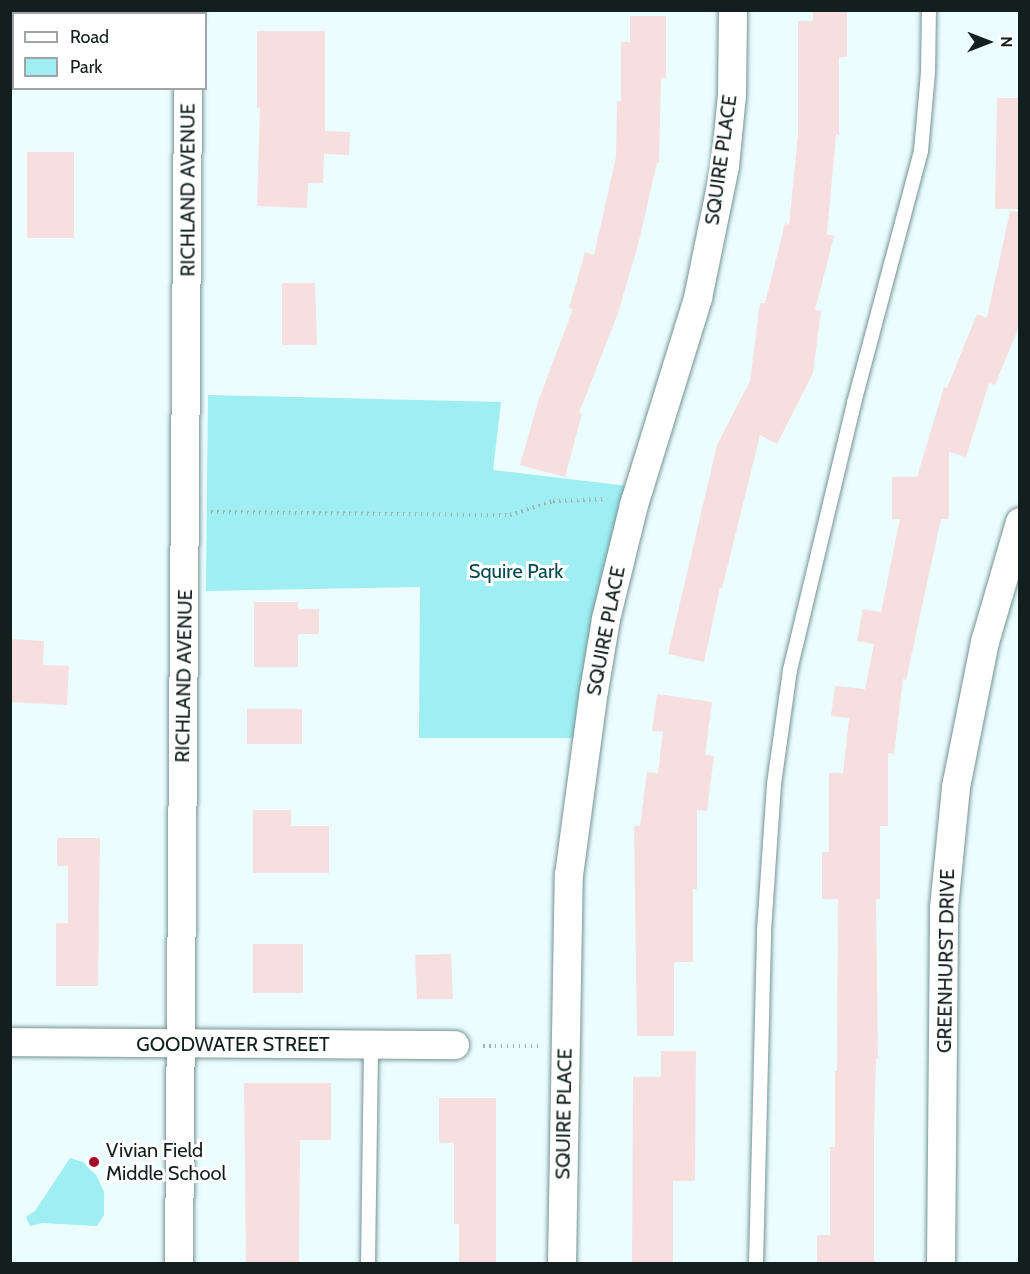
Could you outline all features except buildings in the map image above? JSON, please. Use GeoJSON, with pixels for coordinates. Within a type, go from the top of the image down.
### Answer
{"type":"FeatureCollection","features":[{"type":"Feature","properties":{"kind":"street","name":"SQUIRE PLACE"},"geometry":{"type":"LineString","coordinates":[[562,1263],[569,875],[602,639],[634,505],[698,298],[720,188],[732,95],[733,10]]}},
{"type":"Feature","properties":{"kind":"street","name":"RICHLAND AVENUE"},"geometry":{"type":"LineString","coordinates":[[179,1263],[188,90]]}},
{"type":"Feature","properties":{"kind":"street","name":"GREENHURST DRIVE"},"geometry":{"type":"LineString","coordinates":[[941,1263],[944,908],[956,788],[985,642],[1020,522]]}},
{"type":"Feature","properties":{"kind":"street","name":"GOODWATER STREET"},"geometry":{"type":"LineString","coordinates":[[10,1042],[455,1045]]}},
{"type":"Feature","properties":{"kind":"lane"},"geometry":{"type":"LineString","coordinates":[[756,1263],[764,931],[774,784],[790,670],[854,403],[921,151],[928,74],[929,10]]}},
{"type":"Feature","properties":{"kind":"lane"},"geometry":{"type":"LineString","coordinates":[[368,1263],[371,1045]]}},
{"type":"Feature","properties":{"kind":"path"},"geometry":{"type":"LineString","coordinates":[[186,512],[510,515],[553,501],[603,499],[634,505]]}},
{"type":"Feature","properties":{"kind":"path"},"geometry":{"type":"LineString","coordinates":[[455,1045],[565,1046]]}},
{"type":"Feature","properties":{"kind":"green space","name":"Squire Park"},"geometry":{"type":"Polygon","coordinates":[[[208,395],[501,402],[493,470],[636,487],[576,738],[419,738],[420,587],[206,591],[208,395]]]}},
{"type":"Feature","properties":{"kind":"green space"},"geometry":{"type":"Polygon","coordinates":[[[70,1158],[83,1162],[96,1175],[104,1192],[104,1215],[97,1226],[42,1223],[30,1226],[26,1217],[35,1211],[70,1158]]]}},
{"type":"Feature","properties":{"kind":"place","name":"Vivian Field Middle School"},"geometry":{"type":"Point","coordinates":[94,1162]}}]}
